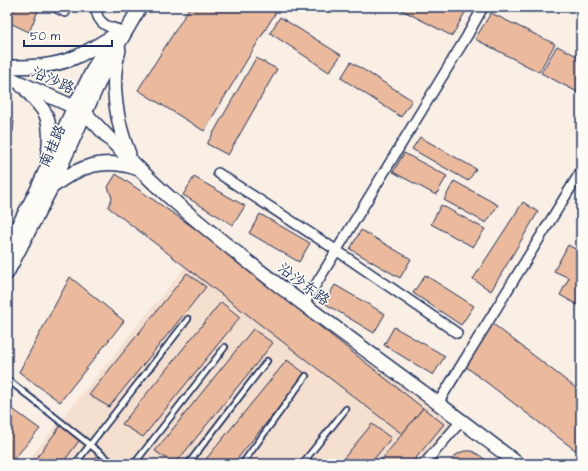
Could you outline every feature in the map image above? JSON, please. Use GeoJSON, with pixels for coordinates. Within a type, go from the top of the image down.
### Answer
{"type":"FeatureCollection","features":[{"type":"Feature","properties":{"kind":"main road","name":"南桂路"},"geometry":{"type":"LineString","coordinates":[[7,273],[79,110],[140,7]]}},
{"type":"Feature","properties":{"kind":"main road"},"geometry":{"type":"LineString","coordinates":[[7,67],[38,66],[62,62],[77,57],[125,31]]}},
{"type":"Feature","properties":{"kind":"main road"},"geometry":{"type":"LineString","coordinates":[[7,77],[25,88],[45,113],[49,129],[47,183],[93,164],[135,164],[122,136],[118,115],[115,76],[116,62],[125,31]]}},
{"type":"Feature","properties":{"kind":"main road","name":"沿沙路"},"geometry":{"type":"LineString","coordinates":[[7,77],[79,110]]}},
{"type":"Feature","properties":{"kind":"main road","name":"沿沙东路"},"geometry":{"type":"LineString","coordinates":[[79,110],[174,201],[212,233],[304,304],[462,420],[518,464]]}},
{"type":"Feature","properties":{"kind":"main road","name":"南桂路"},"geometry":{"type":"LineString","coordinates":[[7,247],[47,183]]}},
{"type":"Feature","properties":{"kind":"street"},"geometry":{"type":"LineString","coordinates":[[54,7],[65,12],[67,7]]}},
{"type":"Feature","properties":{"kind":"street"},"geometry":{"type":"LineString","coordinates":[[96,7],[101,23],[105,26],[125,31]]}},
{"type":"Feature","properties":{"kind":"street"},"geometry":{"type":"LineString","coordinates":[[304,304],[467,36],[483,7]]}},
{"type":"Feature","properties":{"kind":"street"},"geometry":{"type":"LineString","coordinates":[[438,402],[581,170]]}},
{"type":"Feature","properties":{"kind":"street"},"geometry":{"type":"LineString","coordinates":[[218,173],[336,250],[457,333]]}},
{"type":"Feature","properties":{"kind":"street"},"geometry":{"type":"LineString","coordinates":[[424,464],[462,420]]}},
{"type":"Feature","properties":{"kind":"lane"},"geometry":{"type":"LineString","coordinates":[[75,464],[89,444],[188,319]]}},
{"type":"Feature","properties":{"kind":"lane"},"geometry":{"type":"LineString","coordinates":[[134,464],[225,347]]}},
{"type":"Feature","properties":{"kind":"lane"},"geometry":{"type":"LineString","coordinates":[[188,464],[267,361]]}},
{"type":"Feature","properties":{"kind":"lane"},"geometry":{"type":"LineString","coordinates":[[242,464],[306,376]]}},
{"type":"Feature","properties":{"kind":"lane"},"geometry":{"type":"LineString","coordinates":[[7,379],[114,464]]}},
{"type":"Feature","properties":{"kind":"lane"},"geometry":{"type":"LineString","coordinates":[[302,464],[346,409]]}},
{"type":"Feature","properties":{"kind":"shaded area"},"geometry":{"type":"Polygon","coordinates":[[[213,233],[462,420],[424,464],[25,464],[213,233]]]}},
{"type":"Feature","properties":{"kind":"building"},"geometry":{"type":"Polygon","coordinates":[[[15,7],[31,7],[38,11],[29,32],[8,22],[15,7]]]}},
{"type":"Feature","properties":{"kind":"building"},"geometry":{"type":"Polygon","coordinates":[[[190,7],[279,7],[204,131],[138,90],[190,7]]]}},
{"type":"Feature","properties":{"kind":"building"},"geometry":{"type":"Polygon","coordinates":[[[396,7],[468,7],[452,36],[396,7]]]}},
{"type":"Feature","properties":{"kind":"building"},"geometry":{"type":"Polygon","coordinates":[[[491,13],[555,44],[539,72],[475,39],[491,13]]]}},
{"type":"Feature","properties":{"kind":"building"},"geometry":{"type":"Polygon","coordinates":[[[280,17],[341,55],[329,72],[270,33],[280,17]]]}},
{"type":"Feature","properties":{"kind":"building"},"geometry":{"type":"Polygon","coordinates":[[[557,46],[581,58],[581,94],[541,73],[557,46]]]}},
{"type":"Feature","properties":{"kind":"building"},"geometry":{"type":"Polygon","coordinates":[[[256,58],[277,69],[228,155],[207,144],[256,58]]]}},
{"type":"Feature","properties":{"kind":"building"},"geometry":{"type":"Polygon","coordinates":[[[351,62],[412,100],[401,117],[341,78],[351,62]]]}},
{"type":"Feature","properties":{"kind":"building"},"geometry":{"type":"Polygon","coordinates":[[[7,110],[14,122],[13,131],[7,141],[7,110]]]}},
{"type":"Feature","properties":{"kind":"building"},"geometry":{"type":"Polygon","coordinates":[[[420,137],[476,169],[468,181],[412,149],[420,137]]]}},
{"type":"Feature","properties":{"kind":"building"},"geometry":{"type":"Polygon","coordinates":[[[404,153],[447,176],[436,195],[393,172],[404,153]]]}},
{"type":"Feature","properties":{"kind":"building"},"geometry":{"type":"Polygon","coordinates":[[[116,174],[203,234],[423,408],[402,434],[108,207],[112,198],[108,187],[116,174]]]}},
{"type":"Feature","properties":{"kind":"building"},"geometry":{"type":"Polygon","coordinates":[[[194,177],[245,206],[233,225],[183,195],[194,177]]]}},
{"type":"Feature","properties":{"kind":"building"},"geometry":{"type":"Polygon","coordinates":[[[454,181],[498,205],[486,223],[444,200],[454,181]]]}},
{"type":"Feature","properties":{"kind":"building"},"geometry":{"type":"Polygon","coordinates":[[[523,202],[538,212],[491,291],[473,279],[523,202]]]}},
{"type":"Feature","properties":{"kind":"building"},"geometry":{"type":"Polygon","coordinates":[[[441,205],[485,229],[473,247],[431,224],[441,205]]]}},
{"type":"Feature","properties":{"kind":"building"},"geometry":{"type":"Polygon","coordinates":[[[260,214],[310,243],[299,262],[249,233],[260,214]]]}},
{"type":"Feature","properties":{"kind":"building"},"geometry":{"type":"Polygon","coordinates":[[[361,230],[411,259],[400,278],[350,249],[361,230]]]}},
{"type":"Feature","properties":{"kind":"building"},"geometry":{"type":"Polygon","coordinates":[[[568,245],[581,252],[581,307],[560,295],[569,278],[554,271],[568,245]]]}},
{"type":"Feature","properties":{"kind":"building"},"geometry":{"type":"Polygon","coordinates":[[[187,273],[206,287],[109,407],[89,395],[187,273]]]}},
{"type":"Feature","properties":{"kind":"building"},"geometry":{"type":"Polygon","coordinates":[[[425,275],[474,306],[461,325],[413,293],[425,275]]]}},
{"type":"Feature","properties":{"kind":"building"},"geometry":{"type":"Polygon","coordinates":[[[70,277],[124,321],[60,402],[19,372],[70,277]]]}},
{"type":"Feature","properties":{"kind":"building"},"geometry":{"type":"Polygon","coordinates":[[[335,285],[385,314],[374,333],[324,303],[335,285]]]}},
{"type":"Feature","properties":{"kind":"building"},"geometry":{"type":"Polygon","coordinates":[[[221,302],[240,317],[143,437],[122,424],[221,302]]]}},
{"type":"Feature","properties":{"kind":"building"},"geometry":{"type":"Polygon","coordinates":[[[493,324],[581,392],[581,449],[575,450],[465,366],[493,324]]]}},
{"type":"Feature","properties":{"kind":"building"},"geometry":{"type":"Polygon","coordinates":[[[394,327],[445,356],[433,375],[384,345],[394,327]]]}},
{"type":"Feature","properties":{"kind":"building"},"geometry":{"type":"Polygon","coordinates":[[[253,329],[273,343],[175,464],[155,451],[253,329]]]}},
{"type":"Feature","properties":{"kind":"building"},"geometry":{"type":"Polygon","coordinates":[[[287,360],[306,374],[233,464],[202,464],[287,360]]]}},
{"type":"Feature","properties":{"kind":"building"},"geometry":{"type":"Polygon","coordinates":[[[7,405],[40,429],[12,461],[7,458],[7,405]]]}},
{"type":"Feature","properties":{"kind":"building"},"geometry":{"type":"Polygon","coordinates":[[[423,408],[444,424],[411,464],[378,464],[423,408]]]}},
{"type":"Feature","properties":{"kind":"building"},"geometry":{"type":"Polygon","coordinates":[[[372,424],[391,438],[370,464],[339,464],[372,424]]]}},
{"type":"Feature","properties":{"kind":"building"},"geometry":{"type":"Polygon","coordinates":[[[61,425],[81,438],[62,464],[32,464],[61,425]]]}},
{"type":"Feature","properties":{"kind":"building"},"geometry":{"type":"Polygon","coordinates":[[[464,451],[472,451],[491,464],[449,464],[456,455],[464,451]]]}},
{"type":"Feature","properties":{"kind":"building"},"geometry":{"type":"Polygon","coordinates":[[[97,456],[110,464],[91,464],[97,456]]]}}]}
